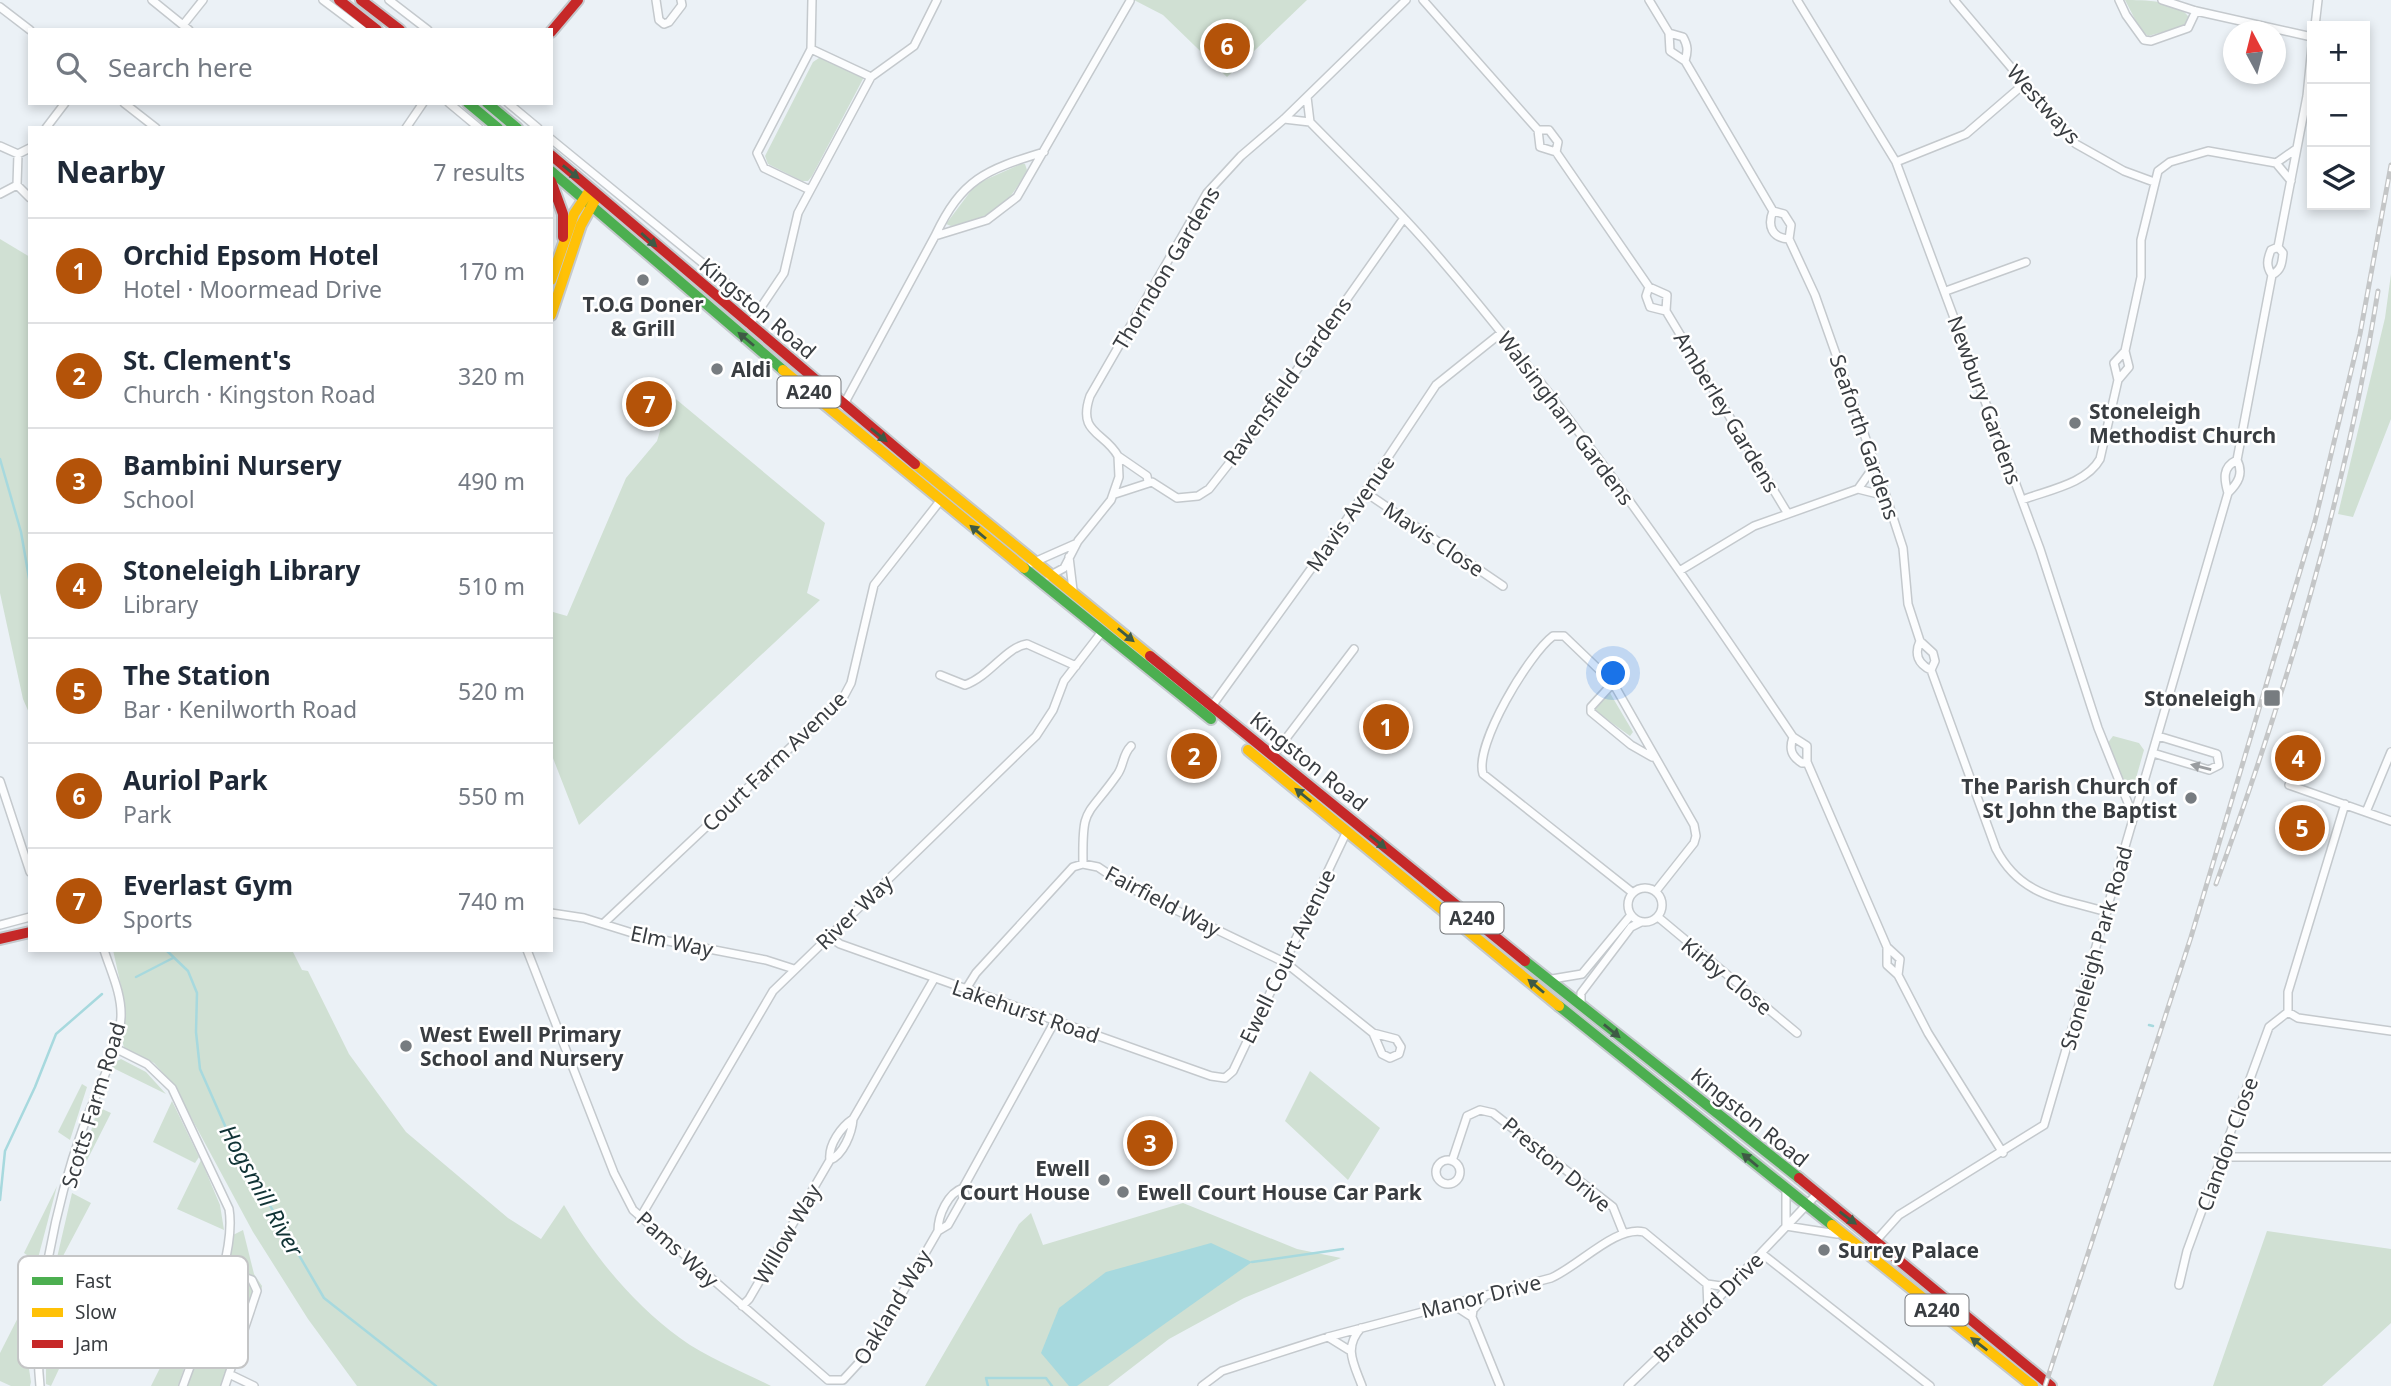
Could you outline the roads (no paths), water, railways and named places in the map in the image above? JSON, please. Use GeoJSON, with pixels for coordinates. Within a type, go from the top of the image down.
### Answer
{"type":"FeatureCollection","features":[{"type":"Feature","properties":{"kind":"main road"},"geometry":{"type":"LineString","coordinates":[[339,0],[374,28]]}},
{"type":"Feature","properties":{"kind":"main road"},"geometry":{"type":"LineString","coordinates":[[361,0],[397,28]]}},
{"type":"Feature","properties":{"kind":"main road"},"geometry":{"type":"LineString","coordinates":[[553,30],[578,0]]}},
{"type":"Feature","properties":{"kind":"main road"},"geometry":{"type":"LineString","coordinates":[[470,105],[496,126]]}},
{"type":"Feature","properties":{"kind":"main road"},"geometry":{"type":"LineString","coordinates":[[491,105],[515,126]]}},
{"type":"Feature","properties":{"kind":"main road","name":"Kingston Road"},"geometry":{"type":"LineString","coordinates":[[553,157],[592,196],[841,420],[1805,1206],[2033,1386]]}},
{"type":"Feature","properties":{"kind":"main road","name":"Kingston Road"},"geometry":{"type":"LineString","coordinates":[[553,172],[592,196],[843,406],[1074,592],[1272,757],[1816,1195],[1876,1239],[2051,1386]]}},
{"type":"Feature","properties":{"kind":"main road"},"geometry":{"type":"LineString","coordinates":[[553,186],[563,214],[562,246]]}},
{"type":"Feature","properties":{"kind":"main road"},"geometry":{"type":"LineString","coordinates":[[553,274],[574,214],[592,196]]}},
{"type":"Feature","properties":{"kind":"main road"},"geometry":{"type":"LineString","coordinates":[[553,309],[592,196]]}},
{"type":"Feature","properties":{"kind":"main road"},"geometry":{"type":"LineString","coordinates":[[0,939],[28,932]]}},
{"type":"Feature","properties":{"kind":"street"},"geometry":{"type":"LineString","coordinates":[[152,0],[186,27],[203,0]]}},
{"type":"Feature","properties":{"kind":"street"},"geometry":{"type":"LineString","coordinates":[[323,0],[360,28]]}},
{"type":"Feature","properties":{"kind":"street"},"geometry":{"type":"LineString","coordinates":[[389,0],[425,28]]}},
{"type":"Feature","properties":{"kind":"street"},"geometry":{"type":"LineString","coordinates":[[656,0],[659,20],[664,24],[669,22],[682,5],[681,0]]}},
{"type":"Feature","properties":{"kind":"street"},"geometry":{"type":"LineString","coordinates":[[810,190],[764,168],[757,153],[811,49],[812,0]]}},
{"type":"Feature","properties":{"kind":"street"},"geometry":{"type":"LineString","coordinates":[[749,325],[784,273],[792,225],[871,77],[914,47],[937,0]]}},
{"type":"Feature","properties":{"kind":"street","name":"Thorndon Gardens"},"geometry":{"type":"LineString","coordinates":[[1118,456],[1093,433],[1085,409],[1207,193],[1241,156],[1284,119],[1406,0]]}},
{"type":"Feature","properties":{"kind":"street","name":"Amberley Gardens"},"geometry":{"type":"LineString","coordinates":[[1423,0],[1538,130],[1540,147],[1556,152],[1649,287],[1667,295],[1667,311],[1788,514]]}},
{"type":"Feature","properties":{"kind":"street","name":"Seaforth Gardens"},"geometry":{"type":"LineString","coordinates":[[1649,0],[1669,33],[1670,51],[1685,61],[1773,211],[1784,214],[1789,219],[1789,239],[1815,295],[1903,548],[1908,604],[1920,641],[1933,653],[1935,661],[1931,670]]}},
{"type":"Feature","properties":{"kind":"street","name":"Newbury Gardens"},"geometry":{"type":"LineString","coordinates":[[1797,0],[1896,162],[2022,500],[2098,728],[2134,818]]}},
{"type":"Feature","properties":{"kind":"street","name":"Westways"},"geometry":{"type":"LineString","coordinates":[[1954,0],[2076,144],[2124,171],[2154,182]]}},
{"type":"Feature","properties":{"kind":"street"},"geometry":{"type":"LineString","coordinates":[[2119,0],[2144,40],[2151,41],[2188,28],[2196,11]]}},
{"type":"Feature","properties":{"kind":"street"},"geometry":{"type":"LineString","coordinates":[[2162,0],[2196,11],[2307,36]]}},
{"type":"Feature","properties":{"kind":"street"},"geometry":{"type":"LineString","coordinates":[[2316,21],[2318,0]]}},
{"type":"Feature","properties":{"kind":"street"},"geometry":{"type":"LineString","coordinates":[[934,236],[987,220],[1017,197],[1130,1]]}},
{"type":"Feature","properties":{"kind":"street"},"geometry":{"type":"LineString","coordinates":[[0,7],[28,28]]}},
{"type":"Feature","properties":{"kind":"street","name":"Seaforth Gardens"},"geometry":{"type":"LineString","coordinates":[[1669,33],[1683,37],[1688,48],[1685,61]]}},
{"type":"Feature","properties":{"kind":"street"},"geometry":{"type":"LineString","coordinates":[[811,49],[871,77]]}},
{"type":"Feature","properties":{"kind":"street"},"geometry":{"type":"LineString","coordinates":[[1896,162],[1966,134],[2024,84]]}},
{"type":"Feature","properties":{"kind":"street","name":"Stoneleigh Park Road"},"geometry":{"type":"LineString","coordinates":[[2278,247],[2308,84]]}},
{"type":"Feature","properties":{"kind":"street"},"geometry":{"type":"LineString","coordinates":[[1284,119],[1310,122],[1307,97]]}},
{"type":"Feature","properties":{"kind":"street"},"geometry":{"type":"LineString","coordinates":[[48,126],[63,105]]}},
{"type":"Feature","properties":{"kind":"street"},"geometry":{"type":"LineString","coordinates":[[127,105],[153,126]]}},
{"type":"Feature","properties":{"kind":"street"},"geometry":{"type":"LineString","coordinates":[[407,126],[422,105]]}},
{"type":"Feature","properties":{"kind":"street"},"geometry":{"type":"LineString","coordinates":[[451,105],[477,126]]}},
{"type":"Feature","properties":{"kind":"street"},"geometry":{"type":"LineString","coordinates":[[510,105],[536,126]]}},
{"type":"Feature","properties":{"kind":"street","name":"Walsingham Gardens"},"geometry":{"type":"LineString","coordinates":[[1310,122],[1405,218],[1501,333],[1681,570],[1793,737],[1807,746],[1807,762],[1887,947],[1887,965],[1898,975],[1928,1034],[2003,1153]]}},
{"type":"Feature","properties":{"kind":"street","name":"Amberley Gardens"},"geometry":{"type":"LineString","coordinates":[[1538,130],[1549,130],[1554,135],[1558,142],[1556,152]]}},
{"type":"Feature","properties":{"kind":"street"},"geometry":{"type":"LineString","coordinates":[[553,141],[760,310]]}},
{"type":"Feature","properties":{"kind":"street"},"geometry":{"type":"LineString","coordinates":[[0,146],[18,154]]}},
{"type":"Feature","properties":{"kind":"street"},"geometry":{"type":"LineString","coordinates":[[18,154],[28,149]]}},
{"type":"Feature","properties":{"kind":"street"},"geometry":{"type":"LineString","coordinates":[[2276,163],[2296,149]]}},
{"type":"Feature","properties":{"kind":"street"},"geometry":{"type":"LineString","coordinates":[[2022,500],[2082,477],[2095,467],[2100,459],[2118,380],[2129,367],[2125,351],[2141,276],[2141,240],[2158,171],[2170,162],[2208,151],[2276,163],[2291,181]]}},
{"type":"Feature","properties":{"kind":"street"},"geometry":{"type":"LineString","coordinates":[[843,406],[957,194],[976,178],[1044,152]]}},
{"type":"Feature","properties":{"kind":"street"},"geometry":{"type":"LineString","coordinates":[[16,185],[18,154]]}},
{"type":"Feature","properties":{"kind":"street"},"geometry":{"type":"LineString","coordinates":[[0,194],[16,185]]}},
{"type":"Feature","properties":{"kind":"street"},"geometry":{"type":"LineString","coordinates":[[16,185],[28,196]]}},
{"type":"Feature","properties":{"kind":"street","name":"Seaforth Gardens"},"geometry":{"type":"LineString","coordinates":[[1773,211],[1770,219],[1772,230],[1781,239],[1789,239]]}},
{"type":"Feature","properties":{"kind":"street","name":"Ravensfield Gardens"},"geometry":{"type":"LineString","coordinates":[[1118,456],[1147,476],[1148,482],[1156,483],[1177,498],[1198,496],[1209,489],[1246,442],[1405,218]]}},
{"type":"Feature","properties":{"kind":"street","name":"Stoneleigh Park Road"},"geometry":{"type":"LineString","coordinates":[[2272,275],[2279,271],[2283,261],[2283,253],[2278,247]]}},
{"type":"Feature","properties":{"kind":"street","name":"Stoneleigh Park Road"},"geometry":{"type":"LineString","coordinates":[[1876,1239],[1899,1215],[2037,1132],[2047,1119],[2228,493],[2239,478],[2237,460],[2272,275],[2267,268],[2268,258],[2271,250],[2278,247]]}},
{"type":"Feature","properties":{"kind":"street"},"geometry":{"type":"LineString","coordinates":[[1946,292],[2026,262]]}},
{"type":"Feature","properties":{"kind":"street","name":"Amberley Gardens"},"geometry":{"type":"LineString","coordinates":[[1649,287],[1646,296],[1650,307],[1656,311],[1667,311]]}},
{"type":"Feature","properties":{"kind":"street","name":"Mavis Avenue"},"geometry":{"type":"LineString","coordinates":[[1212,707],[1443,377],[1501,333]]}},
{"type":"Feature","properties":{"kind":"street"},"geometry":{"type":"LineString","coordinates":[[2118,380],[2113,373],[2114,363],[2125,351]]}},
{"type":"Feature","properties":{"kind":"street"},"geometry":{"type":"LineString","coordinates":[[1115,494],[1118,456]]}},
{"type":"Feature","properties":{"kind":"street","name":"Stoneleigh Park Road"},"geometry":{"type":"LineString","coordinates":[[2228,493],[2224,475],[2230,463],[2237,460]]}},
{"type":"Feature","properties":{"kind":"street"},"geometry":{"type":"LineString","coordinates":[[1858,489],[1875,465]]}},
{"type":"Feature","properties":{"kind":"street"},"geometry":{"type":"LineString","coordinates":[[1078,541],[1034,560],[1034,578],[1052,575],[1061,570],[1078,541],[1115,494],[1148,482]]}},
{"type":"Feature","properties":{"kind":"street"},"geometry":{"type":"LineString","coordinates":[[1681,570],[1737,534],[1788,514],[1858,489],[1886,496]]}},
{"type":"Feature","properties":{"kind":"street","name":"Mavis Close"},"geometry":{"type":"LineString","coordinates":[[1365,492],[1503,586]]}},
{"type":"Feature","properties":{"kind":"street","name":"Court Farm Avenue"},"geometry":{"type":"LineString","coordinates":[[604,923],[843,698],[851,683],[874,585],[940,500]]}},
{"type":"Feature","properties":{"kind":"street"},"geometry":{"type":"LineString","coordinates":[[1060,551],[1069,559],[1074,592]]}},
{"type":"Feature","properties":{"kind":"street","name":"River Way"},"geometry":{"type":"LineString","coordinates":[[640,1218],[769,998],[794,969],[1036,736],[1076,666],[1101,632]]}},
{"type":"Feature","properties":{"kind":"street"},"geometry":{"type":"LineString","coordinates":[[1633,893],[1490,781],[1480,766],[1487,743],[1521,673],[1553,636],[1564,636],[1613,682],[1694,825],[1696,836],[1656,891]]}},
{"type":"Feature","properties":{"kind":"street","name":"Seaforth Gardens"},"geometry":{"type":"LineString","coordinates":[[1920,641],[1916,649],[1918,659],[1923,666],[1931,670],[2004,864],[2025,886],[2107,912]]}},
{"type":"Feature","properties":{"kind":"street"},"geometry":{"type":"LineString","coordinates":[[940,676],[960,685],[978,681],[1013,649],[1027,644],[1076,666]]}},
{"type":"Feature","properties":{"kind":"street"},"geometry":{"type":"LineString","coordinates":[[1272,757],[1354,649]]}},
{"type":"Feature","properties":{"kind":"street"},"geometry":{"type":"LineString","coordinates":[[1613,682],[1591,707],[1591,712],[1631,745],[1655,759]]}},
{"type":"Feature","properties":{"kind":"street"},"geometry":{"type":"LineString","coordinates":[[2153,753],[2209,770],[2219,765],[2217,754],[2158,736]]}},
{"type":"Feature","properties":{"kind":"street","name":"Walsingham Gardens"},"geometry":{"type":"LineString","coordinates":[[1793,737],[1790,749],[1793,755],[1801,763],[1807,762]]}},
{"type":"Feature","properties":{"kind":"street"},"geometry":{"type":"LineString","coordinates":[[1083,864],[1083,825],[1086,813],[1119,773],[1123,755],[1131,746]]}},
{"type":"Feature","properties":{"kind":"street"},"geometry":{"type":"LineString","coordinates":[[2366,812],[2391,752]]}},
{"type":"Feature","properties":{"kind":"street"},"geometry":{"type":"LineString","coordinates":[[0,781],[28,866]]}},
{"type":"Feature","properties":{"kind":"street"},"geometry":{"type":"LineString","coordinates":[[2289,785],[2391,821]]}},
{"type":"Feature","properties":{"kind":"street"},"geometry":{"type":"LineString","coordinates":[[2345,804],[2288,992],[2288,1012],[2298,1018],[2391,1031]]}},
{"type":"Feature","properties":{"kind":"street","name":"Ewell Court Avenue"},"geometry":{"type":"LineString","coordinates":[[1225,1078],[1233,1071],[1347,831]]}},
{"type":"Feature","properties":{"kind":"street","name":"Fairfield Way"},"geometry":{"type":"LineString","coordinates":[[966,989],[976,973],[1073,867],[1083,864],[1098,867],[1128,887],[1286,963],[1373,1033]]}},
{"type":"Feature","properties":{"kind":"street"},"geometry":{"type":"LineString","coordinates":[[1581,1006],[1581,993],[1631,927],[1657,917],[1662,901],[1656,891],[1647,887],[1633,893],[1628,906],[1631,915],[1642,922]]}},
{"type":"Feature","properties":{"kind":"street","name":"Elm Way"},"geometry":{"type":"LineString","coordinates":[[553,913],[604,923],[642,936],[774,962],[794,969]]}},
{"type":"Feature","properties":{"kind":"street"},"geometry":{"type":"LineString","coordinates":[[1548,979],[1582,974],[1631,915]]}},
{"type":"Feature","properties":{"kind":"street","name":"Kirby Close"},"geometry":{"type":"LineString","coordinates":[[1657,917],[1797,1033]]}},
{"type":"Feature","properties":{"kind":"street"},"geometry":{"type":"LineString","coordinates":[[0,925],[28,918]]}},
{"type":"Feature","properties":{"kind":"street","name":"Lakehurst Road"},"geometry":{"type":"LineString","coordinates":[[828,936],[840,944],[934,979],[1211,1076],[1225,1078]]}},
{"type":"Feature","properties":{"kind":"street","name":"Walsingham Gardens"},"geometry":{"type":"LineString","coordinates":[[1887,947],[1900,959],[1898,975]]}},
{"type":"Feature","properties":{"kind":"street","name":"Scotts Farm Road"},"geometry":{"type":"LineString","coordinates":[[50,1256],[76,1146],[115,1048],[121,1009],[104,952]]}},
{"type":"Feature","properties":{"kind":"street","name":"Pams Way"},"geometry":{"type":"LineString","coordinates":[[528,952],[620,1187],[640,1218],[825,1378],[843,1380]]}},
{"type":"Feature","properties":{"kind":"street","name":"Willow Way"},"geometry":{"type":"LineString","coordinates":[[742,1306],[750,1299],[830,1160],[829,1152],[845,1125],[853,1119],[934,979]]}},
{"type":"Feature","properties":{"kind":"street","name":"Clandon Close"},"geometry":{"type":"LineString","coordinates":[[2179,1285],[2187,1251],[2224,1157],[2269,1027],[2288,1012]]}},
{"type":"Feature","properties":{"kind":"street","name":"Oakland Way"},"geometry":{"type":"LineString","coordinates":[[843,1380],[867,1354],[938,1231],[948,1225],[965,1195],[963,1188],[1055,1021]]}},
{"type":"Feature","properties":{"kind":"street"},"geometry":{"type":"LineString","coordinates":[[115,1048],[157,1072],[177,1096],[229,1209],[230,1235],[225,1256]]}},
{"type":"Feature","properties":{"kind":"street","name":"Preston Drive"},"geometry":{"type":"LineString","coordinates":[[1452,1161],[1467,1116],[1480,1110],[1493,1112],[1613,1207],[1623,1232],[1644,1233],[1707,1284]]}},
{"type":"Feature","properties":{"kind":"street"},"geometry":{"type":"LineString","coordinates":[[2224,1157],[2391,1157]]}},
{"type":"Feature","properties":{"kind":"street"},"geometry":{"type":"LineString","coordinates":[[1786,1190],[1786,1226],[1841,1235]]}},
{"type":"Feature","properties":{"kind":"street","name":"Bradford Drive"},"geometry":{"type":"LineString","coordinates":[[1628,1386],[1708,1309],[1816,1195]]}},
{"type":"Feature","properties":{"kind":"street","name":"Manor Drive"},"geometry":{"type":"LineString","coordinates":[[1202,1386],[1222,1371],[1328,1337],[1564,1273],[1623,1232]]}},
{"type":"Feature","properties":{"kind":"street"},"geometry":{"type":"LineString","coordinates":[[1876,1239],[1873,1250],[1886,1262],[1890,1273]]}},
{"type":"Feature","properties":{"kind":"street"},"geometry":{"type":"LineString","coordinates":[[1761,1253],[1930,1386]]}},
{"type":"Feature","properties":{"kind":"street"},"geometry":{"type":"LineString","coordinates":[[248,1279],[252,1280],[257,1291],[248,1318]]}},
{"type":"Feature","properties":{"kind":"street"},"geometry":{"type":"LineString","coordinates":[[1708,1309],[1707,1284],[1728,1287]]}},
{"type":"Feature","properties":{"kind":"street"},"geometry":{"type":"LineString","coordinates":[[1486,1295],[1473,1310],[1472,1317],[1500,1386]]}},
{"type":"Feature","properties":{"kind":"street"},"geometry":{"type":"LineString","coordinates":[[1452,1304],[1472,1317]]}},
{"type":"Feature","properties":{"kind":"street"},"geometry":{"type":"LineString","coordinates":[[1361,1328],[1351,1339],[1349,1350],[1362,1386]]}},
{"type":"Feature","properties":{"kind":"street"},"geometry":{"type":"LineString","coordinates":[[1328,1337],[1349,1350]]}},
{"type":"Feature","properties":{"kind":"street","name":"Scotts Farm Road"},"geometry":{"type":"LineString","coordinates":[[39,1368],[40,1386]]}},
{"type":"Feature","properties":{"kind":"street"},"geometry":{"type":"LineString","coordinates":[[183,1386],[189,1368]]}},
{"type":"Feature","properties":{"kind":"street"},"geometry":{"type":"LineString","coordinates":[[225,1386],[231,1368]]}},
{"type":"Feature","properties":{"kind":"street"},"geometry":{"type":"LineString","coordinates":[[229,1374],[254,1386]]}},
{"type":"Feature","properties":{"kind":"water"},"geometry":{"type":"Polygon","coordinates":[[[1211,1243],[1252,1262],[1077,1386],[1069,1386],[1041,1353],[1059,1308],[1106,1272],[1211,1243]]]}},
{"type":"Feature","properties":{"kind":"waterway","name":"Hogsmill River"},"geometry":{"type":"LineString","coordinates":[[0,459],[21,532],[28,572]]}},
{"type":"Feature","properties":{"kind":"waterway","name":"Hogsmill River"},"geometry":{"type":"LineString","coordinates":[[168,952],[188,971],[197,993],[196,1032],[200,1069],[230,1137],[324,1298],[436,1386]]}},
{"type":"Feature","properties":{"kind":"waterway"},"geometry":{"type":"LineString","coordinates":[[136,977],[173,958]]}},
{"type":"Feature","properties":{"kind":"waterway"},"geometry":{"type":"LineString","coordinates":[[0,1200],[5,1151],[56,1034],[102,994]]}},
{"type":"Feature","properties":{"kind":"waterway"},"geometry":{"type":"LineString","coordinates":[[2149,1025],[2153,1026]]}},
{"type":"Feature","properties":{"kind":"waterway"},"geometry":{"type":"LineString","coordinates":[[1252,1262],[1343,1249]]}},
{"type":"Feature","properties":{"kind":"waterway"},"geometry":{"type":"LineString","coordinates":[[988,1386],[986,1378],[1046,1378],[1052,1386]]}},
{"type":"Feature","properties":{"kind":"railway"},"geometry":{"type":"LineString","coordinates":[[2045,1386],[2191,937],[2315,521],[2360,334],[2391,165]]}},
{"type":"Feature","properties":{"kind":"railway"},"geometry":{"type":"LineString","coordinates":[[2216,884],[2290,665],[2311,591],[2349,442],[2378,291]]}},
{"type":"Feature","properties":{"kind":"place","name":"Auriol Park"},"geometry":{"type":"Point","coordinates":[1227,46]}},
{"type":"Feature","properties":{"kind":"place","name":"T.O.G Doner & Grill"},"geometry":{"type":"Point","coordinates":[643,280]}},
{"type":"Feature","properties":{"kind":"place","name":"Aldi"},"geometry":{"type":"Point","coordinates":[717,369]}},
{"type":"Feature","properties":{"kind":"place","name":"Everlast Gym"},"geometry":{"type":"Point","coordinates":[649,404]}},
{"type":"Feature","properties":{"kind":"place","name":"Stoneleigh Methodist Church"},"geometry":{"type":"Point","coordinates":[2075,423]}},
{"type":"Feature","properties":{"kind":"place","name":"Stoneleigh"},"geometry":{"type":"Point","coordinates":[2272,698]}},
{"type":"Feature","properties":{"kind":"place","name":"Orchid Epsom Hotel"},"geometry":{"type":"Point","coordinates":[1386,727]}},
{"type":"Feature","properties":{"kind":"place","name":"St. Clement's"},"geometry":{"type":"Point","coordinates":[1194,756]}},
{"type":"Feature","properties":{"kind":"place","name":"Stoneleigh Library"},"geometry":{"type":"Point","coordinates":[2298,758]}},
{"type":"Feature","properties":{"kind":"place","name":"The Parish Church of St John the Baptist"},"geometry":{"type":"Point","coordinates":[2191,798]}},
{"type":"Feature","properties":{"kind":"place","name":"The Station"},"geometry":{"type":"Point","coordinates":[2302,828]}},
{"type":"Feature","properties":{"kind":"place","name":"West Ewell Primary School and Nursery"},"geometry":{"type":"Point","coordinates":[406,1046]}},
{"type":"Feature","properties":{"kind":"place","name":"Bambini Nursery"},"geometry":{"type":"Point","coordinates":[1150,1143]}},
{"type":"Feature","properties":{"kind":"place","name":"Ewell Court House"},"geometry":{"type":"Point","coordinates":[1104,1180]}},
{"type":"Feature","properties":{"kind":"place","name":"Ewell Court House Car Park"},"geometry":{"type":"Point","coordinates":[1123,1192]}},
{"type":"Feature","properties":{"kind":"place","name":"Surrey Palace"},"geometry":{"type":"Point","coordinates":[1824,1250]}}]}
